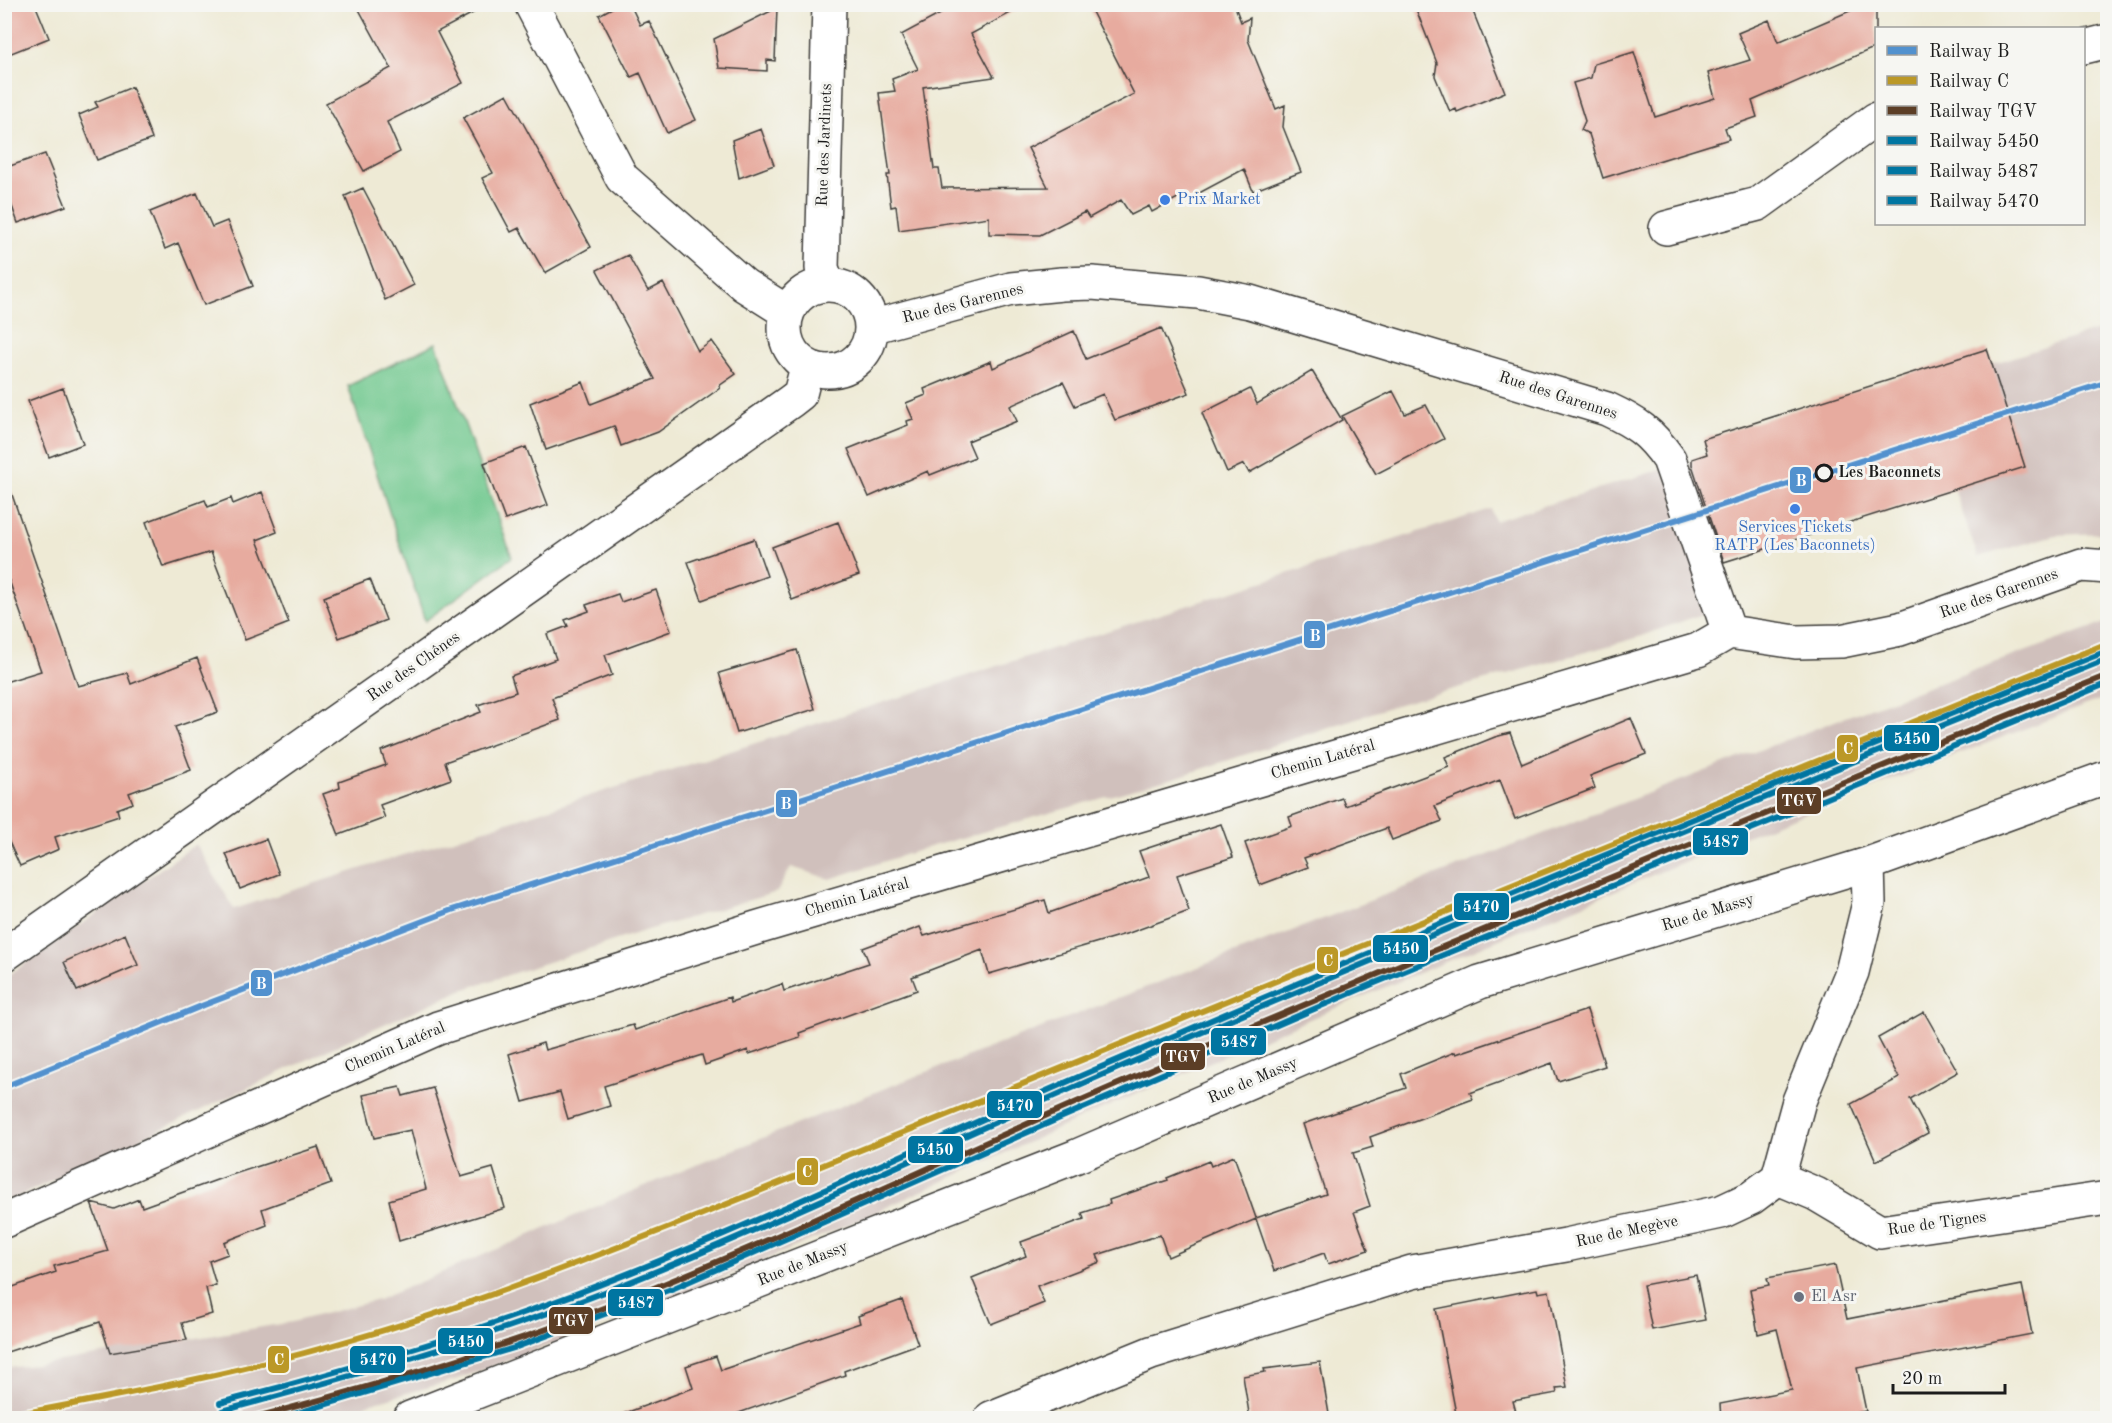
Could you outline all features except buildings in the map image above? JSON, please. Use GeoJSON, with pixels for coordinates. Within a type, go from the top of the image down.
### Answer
{"type":"FeatureCollection","features":[{"type":"Feature","properties":{"kind":"street"},"geometry":{"type":"LineString","coordinates":[[531,4],[622,178],[744,285],[787,312]]}},
{"type":"Feature","properties":{"kind":"street","name":"Rue des Jardinets"},"geometry":{"type":"LineString","coordinates":[[828,285],[822,268],[829,4]]}},
{"type":"Feature","properties":{"kind":"street"},"geometry":{"type":"LineString","coordinates":[[2085,47],[2108,40]]}},
{"type":"Feature","properties":{"kind":"street"},"geometry":{"type":"LineString","coordinates":[[1666,228],[1758,204],[1875,120]]}},
{"type":"Feature","properties":{"kind":"street","name":"Rue des Garennes"},"geometry":{"type":"LineString","coordinates":[[871,327],[1011,289],[1092,283],[1198,292],[1250,302],[1607,409],[1637,424],[1654,437],[1669,459],[1729,632],[1796,642],[1841,641],[1900,629],[2081,565],[2108,567]]}},
{"type":"Feature","properties":{"kind":"street"},"geometry":{"type":"LineString","coordinates":[[828,285],[845,288],[859,297],[868,311],[871,327],[868,345],[858,360],[843,369],[825,372],[807,367],[792,353],[784,333],[787,312],[797,297],[811,288],[828,285]]}},
{"type":"Feature","properties":{"kind":"street","name":"Rue des Chênes"},"geometry":{"type":"LineString","coordinates":[[4,955],[791,401],[800,394],[807,367]]}},
{"type":"Feature","properties":{"kind":"street","name":"Chemin Latéral"},"geometry":{"type":"LineString","coordinates":[[4,1221],[438,1028],[756,928],[1698,650],[1729,632]]}},
{"type":"Feature","properties":{"kind":"street","name":"Rue de Massy"},"geometry":{"type":"LineString","coordinates":[[410,1419],[1077,1156],[1480,982],[1868,864],[2108,777]]}},
{"type":"Feature","properties":{"kind":"street"},"geometry":{"type":"LineString","coordinates":[[1778,1178],[1799,1101],[1852,972],[1869,903],[1868,864]]}},
{"type":"Feature","properties":{"kind":"street","name":"Rue de Tignes"},"geometry":{"type":"LineString","coordinates":[[1778,1178],[1816,1194],[1880,1232],[2108,1198]]}},
{"type":"Feature","properties":{"kind":"street","name":"Rue de Megève"},"geometry":{"type":"LineString","coordinates":[[991,1419],[1151,1353],[1412,1272],[1566,1245],[1721,1212],[1751,1198],[1778,1178]]}},
{"type":"Feature","properties":{"kind":"shaded area"},"geometry":{"type":"Polygon","coordinates":[[[2107,327],[2107,533],[2056,535],[1978,557],[1954,489],[1722,563],[1708,612],[1633,639],[1396,705],[1174,778],[929,847],[830,879],[791,867],[777,892],[641,932],[462,990],[355,1037],[5,1203],[4,978],[196,844],[234,909],[1491,509],[1495,521],[1662,469],[1664,473],[1691,465],[1692,459],[1707,454],[1703,439],[1987,349],[1992,364],[2107,327]]]}},
{"type":"Feature","properties":{"kind":"shaded area"},"geometry":{"type":"Polygon","coordinates":[[[2107,622],[2107,697],[1741,838],[1326,1012],[1079,1119],[852,1223],[648,1309],[455,1380],[317,1418],[5,1418],[4,1368],[36,1365],[292,1322],[378,1300],[635,1190],[883,1089],[1840,719],[2107,622]]]}},
{"type":"Feature","properties":{"kind":"green space"},"geometry":{"type":"Polygon","coordinates":[[[436,343],[512,557],[425,621],[348,386],[436,343]]]}},
{"type":"Feature","properties":{"kind":"rail line","name":"B"},"geometry":{"type":"LineString","coordinates":[[4,1087],[204,1005],[452,910],[2108,382]]}},
{"type":"Feature","properties":{"kind":"rail line","name":"C"},"geometry":{"type":"LineString","coordinates":[[4,1417],[137,1392],[311,1351],[442,1312],[528,1281],[700,1215],[2108,643]]}},
{"type":"Feature","properties":{"kind":"rail line","name":"5470"},"geometry":{"type":"LineString","coordinates":[[220,1403],[411,1350],[599,1285],[729,1232],[1049,1090],[1359,957],[2102,653]]}},
{"type":"Feature","properties":{"kind":"rail line","name":"5450"},"geometry":{"type":"LineString","coordinates":[[222,1411],[414,1357],[508,1327],[602,1293],[732,1240],[1052,1097],[1362,964],[2105,660]]}},
{"type":"Feature","properties":{"kind":"rail line","name":"TGV"},"geometry":{"type":"LineString","coordinates":[[252,1418],[475,1354],[671,1281],[1123,1082],[1368,978],[2108,675]]}},
{"type":"Feature","properties":{"kind":"rail line","name":"5487"},"geometry":{"type":"LineString","coordinates":[[281,1418],[514,1348],[674,1288],[1370,985],[2108,683]]}},
{"type":"Feature","properties":{"kind":"place","name":"Prix Market"},"geometry":{"type":"Point","coordinates":[1165,200]}},
{"type":"Feature","properties":{"kind":"place","name":"Les Baconnets"},"geometry":{"type":"Point","coordinates":[1824,473]}},
{"type":"Feature","properties":{"kind":"place","name":"Services Tickets RATP (Les Baconnets)"},"geometry":{"type":"Point","coordinates":[1795,509]}},
{"type":"Feature","properties":{"kind":"place","name":"El Asr"},"geometry":{"type":"Point","coordinates":[1799,1297]}}]}
